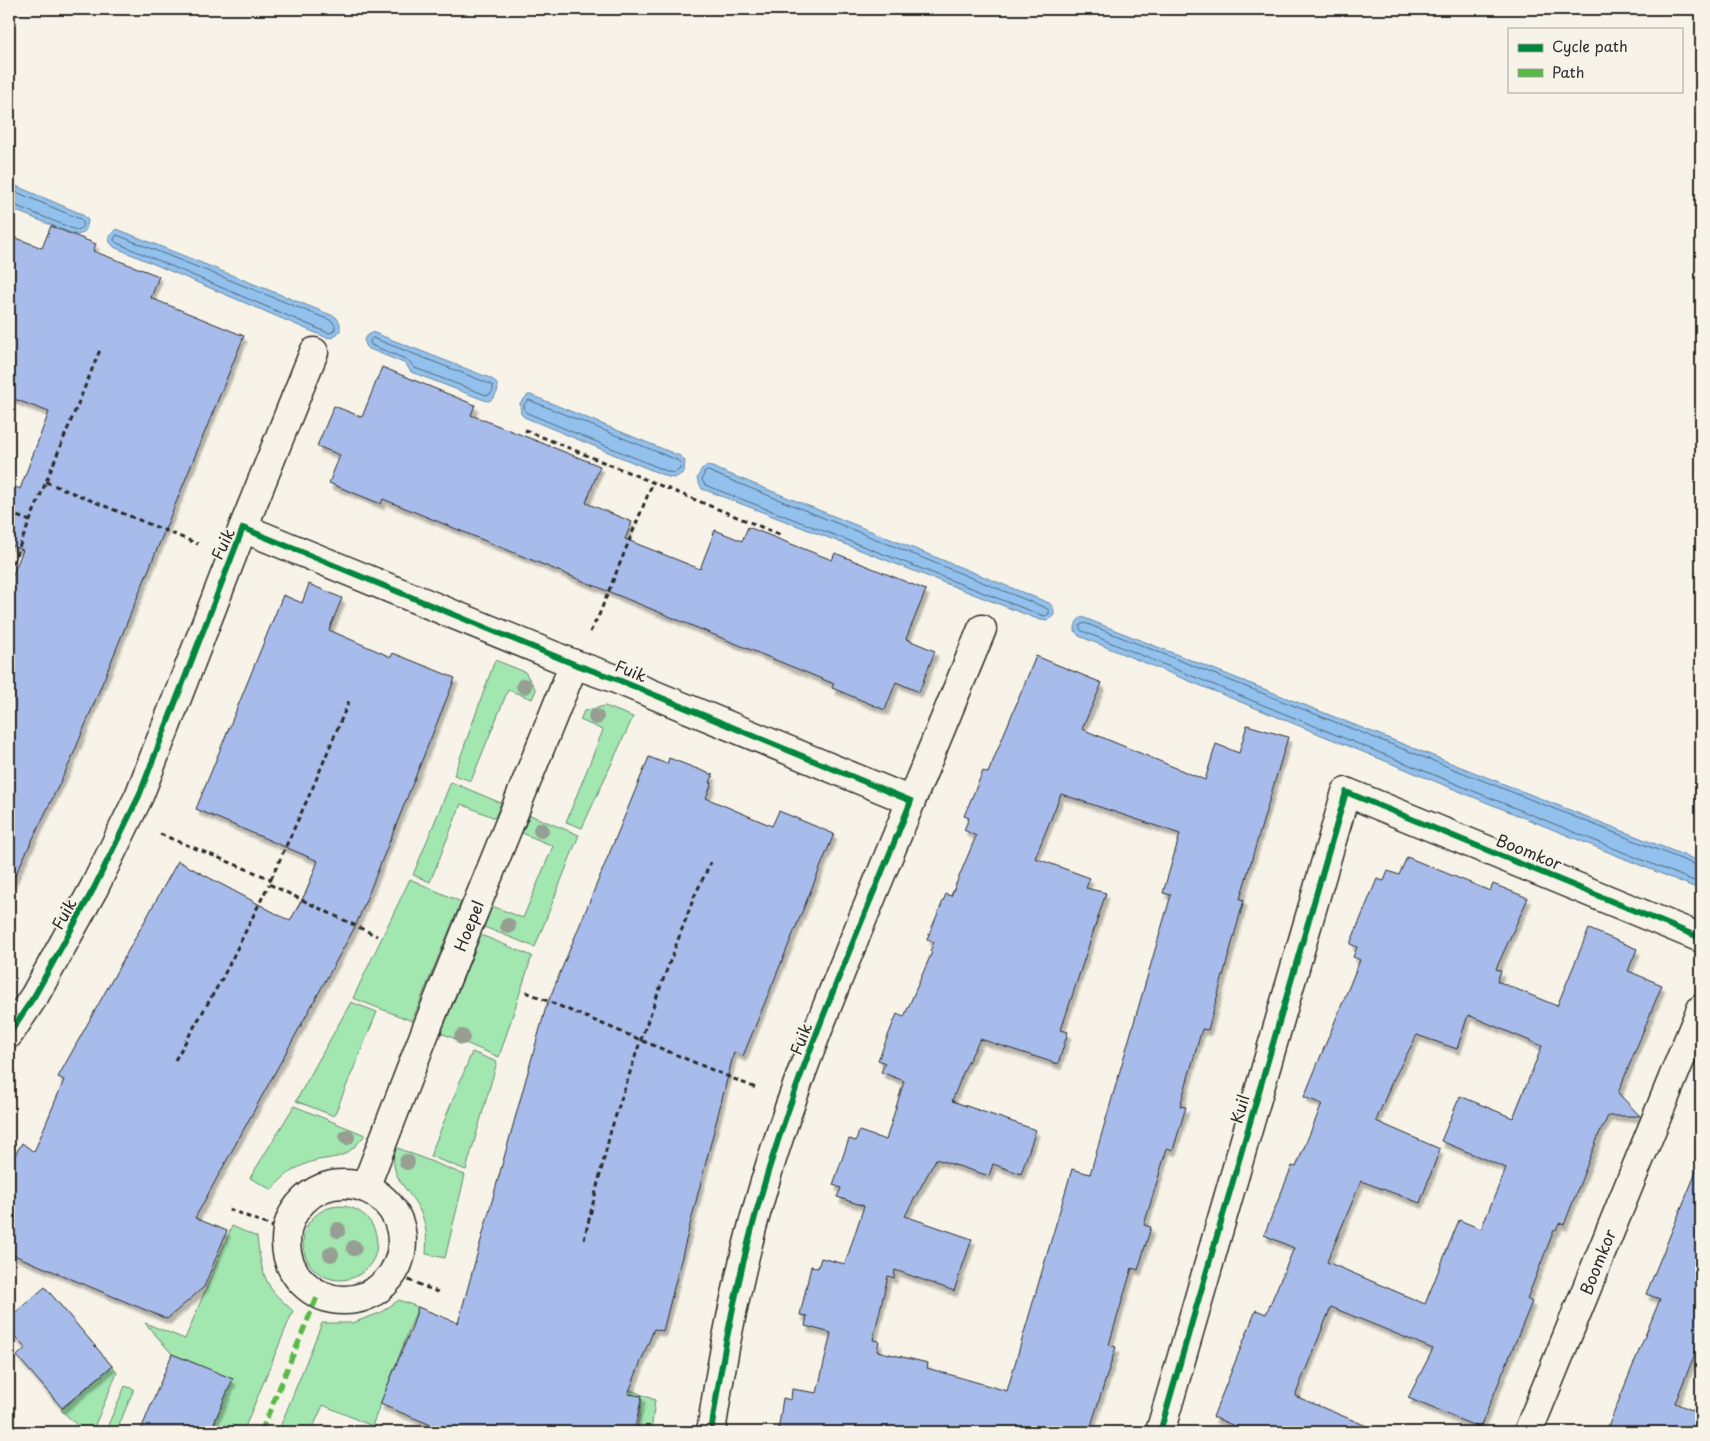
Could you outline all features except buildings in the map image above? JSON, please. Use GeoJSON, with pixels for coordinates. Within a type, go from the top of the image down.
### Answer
{"type":"FeatureCollection","features":[{"type":"Feature","properties":{"kind":"street","name":"Fuik"},"geometry":{"type":"LineString","coordinates":[[9,1034],[35,995],[90,897],[139,796],[243,528],[314,352]]}},
{"type":"Feature","properties":{"kind":"street","name":"Fuik"},"geometry":{"type":"LineString","coordinates":[[243,528],[911,801]]}},
{"type":"Feature","properties":{"kind":"street","name":"Fuik"},"geometry":{"type":"LineString","coordinates":[[711,1432],[738,1280],[764,1185],[782,1129],[819,1028],[982,629]]}},
{"type":"Feature","properties":{"kind":"street","name":"Hoepel"},"geometry":{"type":"LineString","coordinates":[[365,1188],[426,1030],[574,664]]}},
{"type":"Feature","properties":{"kind":"street","name":"Boomkor"},"geometry":{"type":"LineString","coordinates":[[1346,792],[1701,938]]}},
{"type":"Feature","properties":{"kind":"street","name":"Kuil"},"geometry":{"type":"LineString","coordinates":[[1160,1432],[1346,792]]}},
{"type":"Feature","properties":{"kind":"street","name":"Boomkor"},"geometry":{"type":"LineString","coordinates":[[1528,1432],[1701,1009]]}},
{"type":"Feature","properties":{"kind":"street"},"geometry":{"type":"LineString","coordinates":[[346,1184],[365,1188],[381,1197],[393,1211],[400,1228],[402,1248],[400,1257],[392,1274],[380,1288],[364,1297],[345,1301],[318,1294],[304,1285],[294,1272],[286,1249],[286,1232],[297,1207],[311,1194],[328,1186],[346,1184]]}},
{"type":"Feature","properties":{"kind":"path"},"geometry":{"type":"LineString","coordinates":[[9,572],[100,350]]}},
{"type":"Feature","properties":{"kind":"path"},"geometry":{"type":"LineString","coordinates":[[525,430],[781,535]]}},
{"type":"Feature","properties":{"kind":"path"},"geometry":{"type":"LineString","coordinates":[[46,482],[198,544]]}},
{"type":"Feature","properties":{"kind":"path"},"geometry":{"type":"LineString","coordinates":[[599,615],[653,482]]}},
{"type":"Feature","properties":{"kind":"path"},"geometry":{"type":"LineString","coordinates":[[9,513],[30,521]]}},
{"type":"Feature","properties":{"kind":"path"},"geometry":{"type":"LineString","coordinates":[[175,1060],[223,977],[269,884],[314,787],[348,702]]}},
{"type":"Feature","properties":{"kind":"path"},"geometry":{"type":"LineString","coordinates":[[158,833],[271,879]]}},
{"type":"Feature","properties":{"kind":"path"},"geometry":{"type":"LineString","coordinates":[[584,1240],[611,1130],[641,1039],[691,905],[711,862]]}},
{"type":"Feature","properties":{"kind":"path"},"geometry":{"type":"LineString","coordinates":[[269,884],[377,936]]}},
{"type":"Feature","properties":{"kind":"path"},"geometry":{"type":"LineString","coordinates":[[526,992],[757,1088]]}},
{"type":"Feature","properties":{"kind":"path"},"geometry":{"type":"LineString","coordinates":[[229,1209],[286,1232]]}},
{"type":"Feature","properties":{"kind":"path"},"geometry":{"type":"LineString","coordinates":[[392,1274],[440,1293]]}},
{"type":"Feature","properties":{"kind":"green space"},"geometry":{"type":"Polygon","coordinates":[[[495,660],[525,672],[536,690],[532,699],[508,690],[471,781],[454,775],[495,660]]]}},
{"type":"Feature","properties":{"kind":"green space"},"geometry":{"type":"Polygon","coordinates":[[[605,706],[633,717],[582,828],[566,822],[603,730],[580,720],[584,711],[605,706]]]}},
{"type":"Feature","properties":{"kind":"green space"},"geometry":{"type":"Polygon","coordinates":[[[451,782],[501,803],[495,818],[461,804],[430,882],[413,875],[451,782]]]}},
{"type":"Feature","properties":{"kind":"green space"},"geometry":{"type":"Polygon","coordinates":[[[530,815],[579,835],[535,947],[484,927],[492,906],[523,918],[553,846],[522,833],[530,815]]]}},
{"type":"Feature","properties":{"kind":"green space"},"geometry":{"type":"Polygon","coordinates":[[[410,879],[461,902],[412,1021],[353,998],[410,879]]]}},
{"type":"Feature","properties":{"kind":"green space"},"geometry":{"type":"Polygon","coordinates":[[[481,935],[532,956],[499,1057],[441,1033],[481,935]]]}},
{"type":"Feature","properties":{"kind":"green space"},"geometry":{"type":"Polygon","coordinates":[[[351,1002],[377,1012],[334,1116],[296,1101],[351,1002]]]}},
{"type":"Feature","properties":{"kind":"green space"},"geometry":{"type":"Polygon","coordinates":[[[472,1052],[497,1062],[466,1170],[430,1156],[472,1052]]]}},
{"type":"Feature","properties":{"kind":"green space"},"geometry":{"type":"Polygon","coordinates":[[[294,1106],[365,1135],[353,1148],[344,1154],[314,1161],[296,1169],[280,1180],[272,1190],[250,1178],[294,1106]]]}},
{"type":"Feature","properties":{"kind":"green space"},"geometry":{"type":"Polygon","coordinates":[[[395,1147],[465,1175],[445,1258],[426,1254],[424,1222],[415,1202],[397,1175],[394,1167],[395,1147]]]}},
{"type":"Feature","properties":{"kind":"green space"},"geometry":{"type":"Polygon","coordinates":[[[340,1206],[361,1212],[371,1222],[377,1243],[371,1264],[361,1274],[340,1280],[319,1274],[309,1264],[303,1243],[309,1222],[319,1212],[340,1206]]]}},
{"type":"Feature","properties":{"kind":"green space"},"geometry":{"type":"Polygon","coordinates":[[[232,1226],[257,1237],[260,1259],[267,1281],[275,1294],[293,1311],[243,1432],[211,1432],[232,1379],[172,1354],[145,1323],[185,1339],[232,1226]]]}},
{"type":"Feature","properties":{"kind":"green space"},"geometry":{"type":"Polygon","coordinates":[[[399,1300],[418,1307],[372,1426],[323,1405],[311,1432],[278,1432],[322,1323],[352,1323],[380,1313],[399,1300]]]}},
{"type":"Feature","properties":{"kind":"green space"},"geometry":{"type":"Polygon","coordinates":[[[557,1360],[655,1400],[651,1432],[637,1432],[642,1396],[556,1385],[557,1360]]]}},
{"type":"Feature","properties":{"kind":"green space"},"geometry":{"type":"Polygon","coordinates":[[[112,1366],[117,1373],[92,1432],[84,1432],[61,1410],[112,1366]]]}},
{"type":"Feature","properties":{"kind":"green space"},"geometry":{"type":"Polygon","coordinates":[[[125,1386],[134,1389],[116,1432],[105,1432],[125,1386]]]}},
{"type":"Feature","properties":{"kind":"water"},"geometry":{"type":"Polygon","coordinates":[[[9,183],[82,214],[88,220],[85,230],[82,234],[76,235],[9,208],[9,183]]]}},
{"type":"Feature","properties":{"kind":"water"},"geometry":{"type":"Polygon","coordinates":[[[117,229],[336,317],[340,323],[340,331],[333,338],[325,337],[114,247],[109,241],[109,236],[117,229]]]}},
{"type":"Feature","properties":{"kind":"water"},"geometry":{"type":"Polygon","coordinates":[[[372,332],[490,378],[498,386],[497,393],[489,401],[484,400],[411,372],[406,364],[367,348],[364,339],[372,332]]]}},
{"type":"Feature","properties":{"kind":"water"},"geometry":{"type":"Polygon","coordinates":[[[528,395],[680,456],[685,461],[684,472],[675,478],[668,477],[524,417],[521,414],[520,403],[528,395]]]}},
{"type":"Feature","properties":{"kind":"water"},"geometry":{"type":"Polygon","coordinates":[[[707,465],[1049,603],[1053,607],[1054,615],[1048,621],[1040,620],[702,489],[697,479],[701,470],[707,465]]]}},
{"type":"Feature","properties":{"kind":"water"},"geometry":{"type":"Polygon","coordinates":[[[1082,617],[1701,862],[1701,890],[1079,636],[1075,631],[1075,626],[1082,617]]]}},
{"type":"Feature","properties":{"kind":"marked path"},"geometry":{"type":"LineString","coordinates":[[261,1432],[318,1295]]}},
{"type":"Feature","properties":{"kind":"cycle path"},"geometry":{"type":"LineString","coordinates":[[9,1034],[35,995],[94,888],[139,796],[243,528],[911,801],[814,1039],[779,1136],[755,1215],[740,1277],[721,1370],[711,1432]]}},
{"type":"Feature","properties":{"kind":"cycle path"},"geometry":{"type":"LineString","coordinates":[[1160,1432],[1346,792],[1701,938]]}}]}
